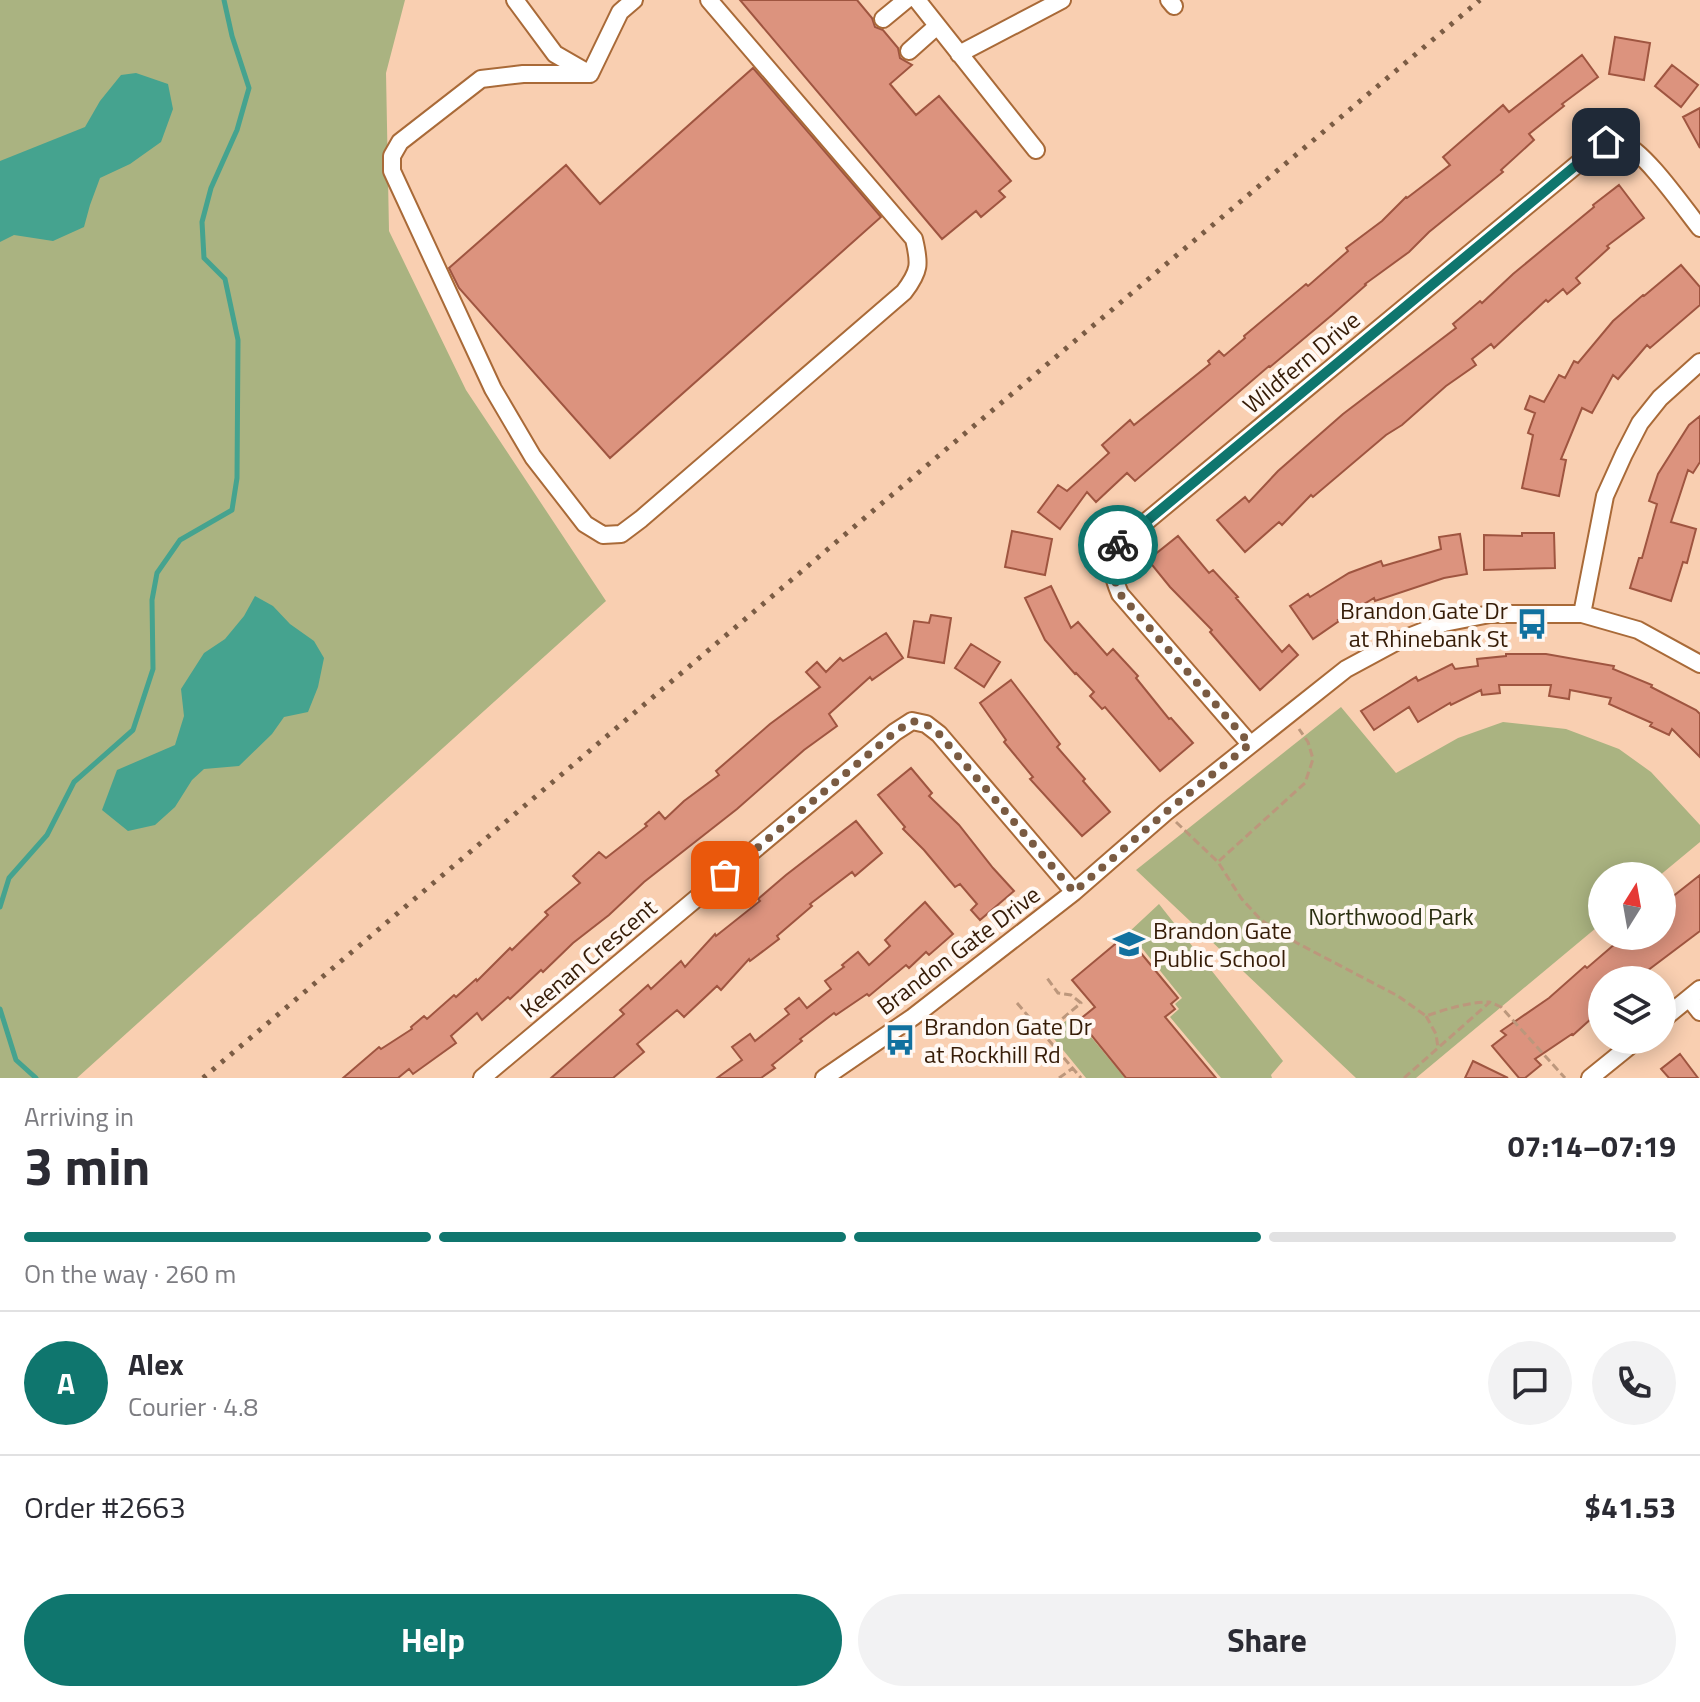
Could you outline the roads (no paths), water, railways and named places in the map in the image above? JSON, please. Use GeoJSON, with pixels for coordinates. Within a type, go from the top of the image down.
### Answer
{"type":"FeatureCollection","features":[{"type":"Feature","properties":{"kind":"street"},"geometry":{"type":"LineString","coordinates":[[515,0],[555,54],[590,74]]}},
{"type":"Feature","properties":{"kind":"street"},"geometry":{"type":"LineString","coordinates":[[590,74],[620,12],[634,0]]}},
{"type":"Feature","properties":{"kind":"street"},"geometry":{"type":"LineString","coordinates":[[590,74],[523,74],[481,79],[400,142],[392,156],[392,171],[493,389],[533,457],[585,524],[603,535],[621,534],[641,519],[904,292],[916,276],[919,260],[914,239],[709,0]]}},
{"type":"Feature","properties":{"kind":"street"},"geometry":{"type":"LineString","coordinates":[[959,54],[1062,0]]}},
{"type":"Feature","properties":{"kind":"street"},"geometry":{"type":"LineString","coordinates":[[883,19],[918,1],[1036,150]]}},
{"type":"Feature","properties":{"kind":"street"},"geometry":{"type":"LineString","coordinates":[[909,51],[937,26]]}},
{"type":"Feature","properties":{"kind":"street","name":"Wildfern Drive"},"geometry":{"type":"LineString","coordinates":[[1250,744],[1120,594],[1113,578],[1113,558],[1118,545],[1606,142],[1621,143],[1641,154],[1700,228]]}},
{"type":"Feature","properties":{"kind":"street"},"geometry":{"type":"LineString","coordinates":[[1582,614],[1605,496],[1624,454],[1640,423],[1660,398],[1700,362]]}},
{"type":"Feature","properties":{"kind":"street","name":"Brandon Gate Drive"},"geometry":{"type":"LineString","coordinates":[[827,1077],[913,1017],[1074,892],[1166,812],[1346,669],[1396,642],[1444,623],[1490,614],[1582,614],[1638,630],[1700,664]]}},
{"type":"Feature","properties":{"kind":"street","name":"Keenan Crescent"},"geometry":{"type":"LineString","coordinates":[[482,1078],[912,721],[926,724],[939,734],[1074,892]]}},
{"type":"Feature","properties":{"kind":"street"},"geometry":{"type":"LineString","coordinates":[[1676,1009],[1695,993],[1700,1012]]}},
{"type":"Feature","properties":{"kind":"street"},"geometry":{"type":"LineString","coordinates":[[1590,1078],[1620,1054]]}},
{"type":"Feature","properties":{"kind":"water"},"geometry":{"type":"Polygon","coordinates":[[[136,73],[168,84],[173,109],[161,142],[130,164],[100,178],[84,227],[53,241],[14,235],[0,242],[0,161],[85,127],[100,101],[121,75],[136,73]]]}},
{"type":"Feature","properties":{"kind":"water"},"geometry":{"type":"Polygon","coordinates":[[[255,596],[273,606],[290,624],[314,641],[324,658],[318,687],[308,712],[284,717],[272,734],[239,766],[204,769],[192,780],[175,807],[155,825],[128,831],[102,810],[117,770],[175,745],[184,716],[181,689],[204,653],[225,639],[244,616],[255,596]]]}},
{"type":"Feature","properties":{"kind":"waterway"},"geometry":{"type":"LineString","coordinates":[[0,907],[9,878],[47,835],[74,782],[133,730],[153,669],[152,600],[157,573],[180,540],[232,510],[237,478],[238,340],[225,279],[204,258],[202,222],[211,188],[237,130],[249,88],[224,0]]}},
{"type":"Feature","properties":{"kind":"waterway"},"geometry":{"type":"LineString","coordinates":[[0,1009],[16,1060],[36,1078]]}},
{"type":"Feature","properties":{"kind":"railway"},"geometry":{"type":"LineString","coordinates":[[203,1078],[1480,0]]}},
{"type":"Feature","properties":{"kind":"place","name":"Brandon Gate Dr at Rhinebank St"},"geometry":{"type":"Point","coordinates":[1532,624]}},
{"type":"Feature","properties":{"kind":"place","name":"Brandon Gate Public School"},"geometry":{"type":"Point","coordinates":[1129,944]}},
{"type":"Feature","properties":{"kind":"place","name":"Brandon Gate Dr at Rockhill Rd"},"geometry":{"type":"Point","coordinates":[900,1040]}},
{"type":"Feature","properties":{"kind":"park label","name":"Northwood Park"},"geometry":{"type":"Point","coordinates":[1391,916]}}]}
